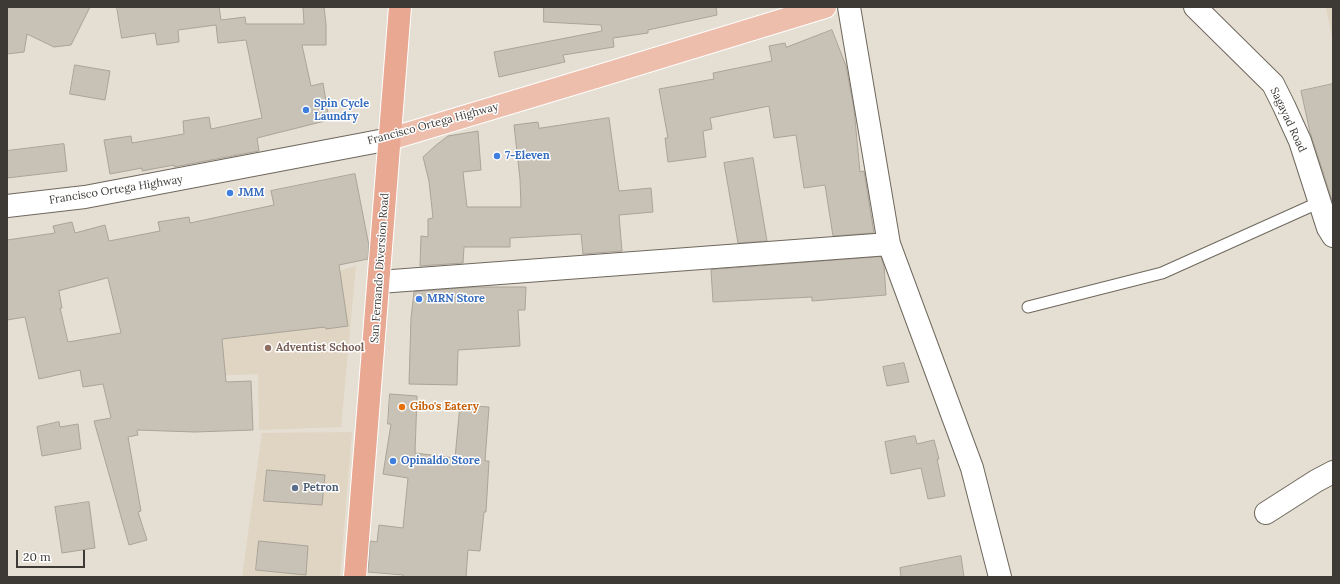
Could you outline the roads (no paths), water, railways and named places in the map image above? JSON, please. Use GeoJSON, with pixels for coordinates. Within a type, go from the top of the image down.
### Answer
{"type":"FeatureCollection","features":[{"type":"Feature","properties":{"kind":"highway","name":"San Fernando Diversion Road"},"geometry":{"type":"LineString","coordinates":[[355,577],[400,7]]}},
{"type":"Feature","properties":{"kind":"main road","name":"Francisco Ortega Highway"},"geometry":{"type":"LineString","coordinates":[[390,138],[604,75],[825,7]]}},
{"type":"Feature","properties":{"kind":"street"},"geometry":{"type":"LineString","coordinates":[[849,7],[889,244],[972,468],[1000,577]]}},
{"type":"Feature","properties":{"kind":"street","name":"Sagayad Road"},"geometry":{"type":"LineString","coordinates":[[1194,7],[1273,84],[1300,141],[1328,228],[1333,236]]}},
{"type":"Feature","properties":{"kind":"street","name":"Francisco Ortega Highway"},"geometry":{"type":"LineString","coordinates":[[7,206],[86,197],[390,138]]}},
{"type":"Feature","properties":{"kind":"street"},"geometry":{"type":"LineString","coordinates":[[379,282],[889,244]]}},
{"type":"Feature","properties":{"kind":"street"},"geometry":{"type":"LineString","coordinates":[[1266,513],[1333,472]]}},
{"type":"Feature","properties":{"kind":"lane"},"geometry":{"type":"LineString","coordinates":[[1028,307],[1162,273],[1320,202]]}},
{"type":"Feature","properties":{"kind":"place","name":"Spin Cycle Laundry"},"geometry":{"type":"Point","coordinates":[306,110]}},
{"type":"Feature","properties":{"kind":"place","name":"7-Eleven"},"geometry":{"type":"Point","coordinates":[497,156]}},
{"type":"Feature","properties":{"kind":"place","name":"JMM"},"geometry":{"type":"Point","coordinates":[230,193]}},
{"type":"Feature","properties":{"kind":"place","name":"MRN Store"},"geometry":{"type":"Point","coordinates":[419,299]}},
{"type":"Feature","properties":{"kind":"place","name":"Adventist School"},"geometry":{"type":"Point","coordinates":[268,348]}},
{"type":"Feature","properties":{"kind":"place","name":"Gibo's Eatery"},"geometry":{"type":"Point","coordinates":[402,407]}},
{"type":"Feature","properties":{"kind":"place","name":"Opinaldo Store"},"geometry":{"type":"Point","coordinates":[393,461]}},
{"type":"Feature","properties":{"kind":"place","name":"Petron"},"geometry":{"type":"Point","coordinates":[295,488]}}]}
